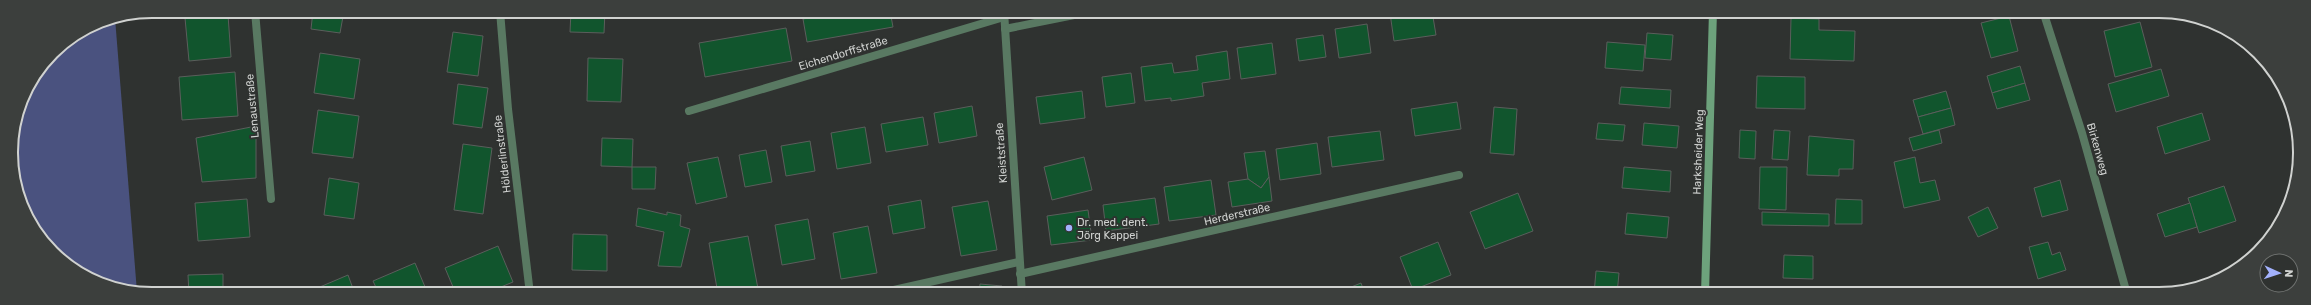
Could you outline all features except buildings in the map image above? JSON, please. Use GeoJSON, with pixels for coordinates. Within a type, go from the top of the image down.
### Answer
{"type":"FeatureCollection","features":[{"type":"Feature","properties":{"kind":"main road","name":"Harksheider Weg"},"geometry":{"type":"LineString","coordinates":[[1706,287],[1713,18]]}},
{"type":"Feature","properties":{"kind":"street","name":"Lenaustraße"},"geometry":{"type":"LineString","coordinates":[[256,18],[271,199]]}},
{"type":"Feature","properties":{"kind":"street","name":"Hölderlinstraße"},"geometry":{"type":"LineString","coordinates":[[501,18],[508,109],[529,287]]}},
{"type":"Feature","properties":{"kind":"street","name":"Eichendorffstraße"},"geometry":{"type":"LineString","coordinates":[[689,111],[991,18]]}},
{"type":"Feature","properties":{"kind":"street","name":"Kleiststraße"},"geometry":{"type":"LineString","coordinates":[[1004,18],[1021,287]]}},
{"type":"Feature","properties":{"kind":"street"},"geometry":{"type":"LineString","coordinates":[[1005,29],[1059,18]]}},
{"type":"Feature","properties":{"kind":"street","name":"Birkenweg"},"geometry":{"type":"LineString","coordinates":[[2045,18],[2082,133],[2125,287]]}},
{"type":"Feature","properties":{"kind":"street","name":"Herderstraße"},"geometry":{"type":"LineString","coordinates":[[1020,274],[1459,175]]}},
{"type":"Feature","properties":{"kind":"street"},"geometry":{"type":"LineString","coordinates":[[907,287],[1019,262]]}},
{"type":"Feature","properties":{"kind":"shaded area"},"geometry":{"type":"Polygon","coordinates":[[[115,23],[136,286],[101,277],[85,269],[64,254],[51,241],[36,220],[28,204],[18,161],[19,135],[23,118],[28,101],[36,85],[51,64],[64,51],[85,36],[115,23]]]}},
{"type":"Feature","properties":{"kind":"place","name":"Dr. med. dent. Jörg Kappei"},"geometry":{"type":"Point","coordinates":[1069,228]}}]}
